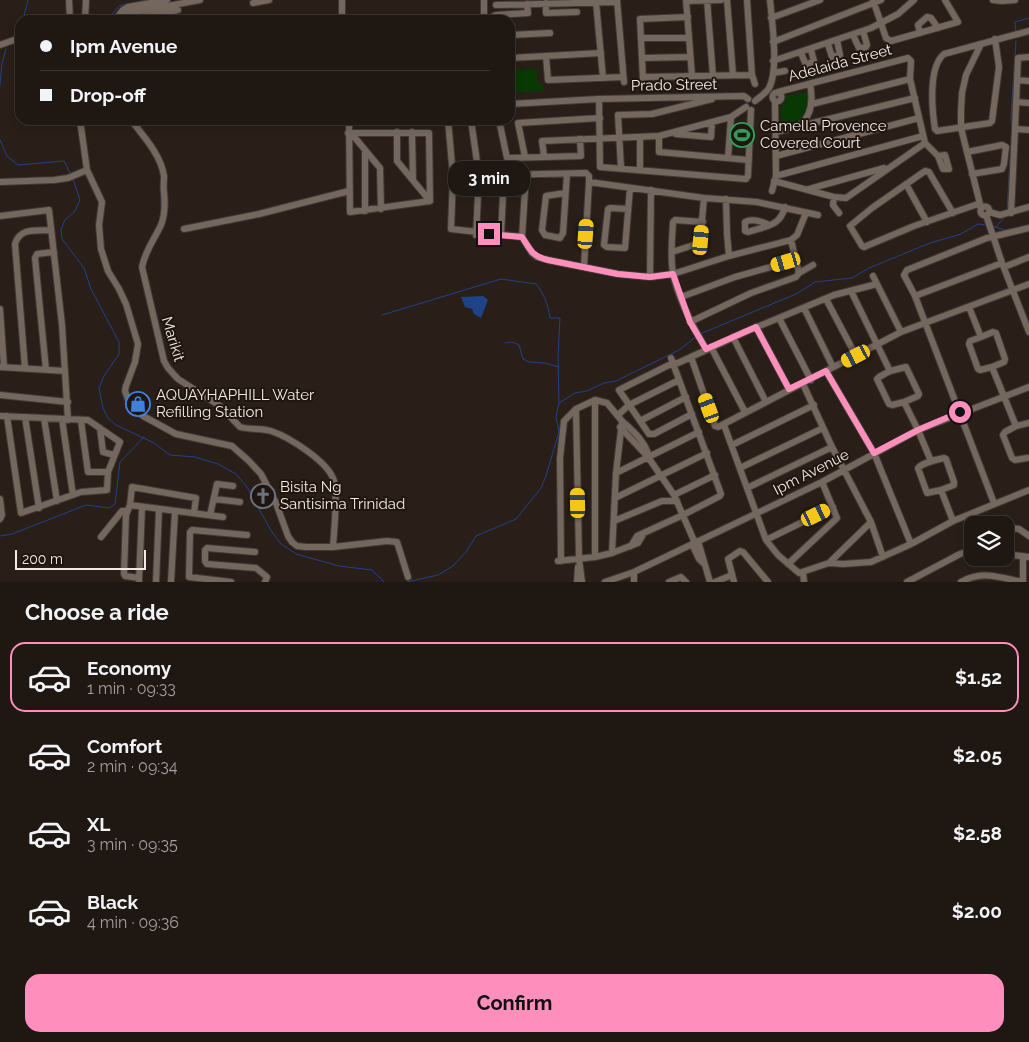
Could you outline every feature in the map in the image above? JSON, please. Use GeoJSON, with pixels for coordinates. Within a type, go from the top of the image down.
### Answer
{"type":"FeatureCollection","features":[{"type":"Feature","properties":{"kind":"street"},"geometry":{"type":"LineString","coordinates":[[69,0],[70,15]]}},
{"type":"Feature","properties":{"kind":"street"},"geometry":{"type":"LineString","coordinates":[[85,15],[86,0]]}},
{"type":"Feature","properties":{"kind":"street"},"geometry":{"type":"LineString","coordinates":[[119,15],[125,8],[167,0]]}},
{"type":"Feature","properties":{"kind":"street"},"geometry":{"type":"LineString","coordinates":[[123,15],[200,0]]}},
{"type":"Feature","properties":{"kind":"street"},"geometry":{"type":"LineString","coordinates":[[253,3],[269,0]]}},
{"type":"Feature","properties":{"kind":"street"},"geometry":{"type":"LineString","coordinates":[[342,0],[342,15]]}},
{"type":"Feature","properties":{"kind":"street"},"geometry":{"type":"LineString","coordinates":[[484,0],[484,15]]}},
{"type":"Feature","properties":{"kind":"street"},"geometry":{"type":"LineString","coordinates":[[707,0],[713,76]]}},
{"type":"Feature","properties":{"kind":"street"},"geometry":{"type":"LineString","coordinates":[[692,76],[687,1],[721,0]]}},
{"type":"Feature","properties":{"kind":"street"},"geometry":{"type":"LineString","coordinates":[[727,0],[733,76]]}},
{"type":"Feature","properties":{"kind":"street"},"geometry":{"type":"LineString","coordinates":[[747,0],[754,84]]}},
{"type":"Feature","properties":{"kind":"street"},"geometry":{"type":"LineString","coordinates":[[770,0],[776,132],[775,178],[772,191]]}},
{"type":"Feature","properties":{"kind":"street"},"geometry":{"type":"LineString","coordinates":[[771,18],[820,0]]}},
{"type":"Feature","properties":{"kind":"street"},"geometry":{"type":"LineString","coordinates":[[773,42],[881,0]]}},
{"type":"Feature","properties":{"kind":"street"},"geometry":{"type":"LineString","coordinates":[[774,61],[863,31],[898,14],[914,0]]}},
{"type":"Feature","properties":{"kind":"street"},"geometry":{"type":"LineString","coordinates":[[873,2],[888,40],[958,22],[945,0]]}},
{"type":"Feature","properties":{"kind":"street"},"geometry":{"type":"LineString","coordinates":[[993,0],[1015,0]]}},
{"type":"Feature","properties":{"kind":"street"},"geometry":{"type":"LineString","coordinates":[[494,15],[496,2],[546,4],[617,1],[624,80],[603,78],[548,80],[546,56]]}},
{"type":"Feature","properties":{"kind":"street"},"geometry":{"type":"LineString","coordinates":[[596,2],[603,78]]}},
{"type":"Feature","properties":{"kind":"street"},"geometry":{"type":"LineString","coordinates":[[546,4],[546,13],[578,14],[577,3]]}},
{"type":"Feature","properties":{"kind":"street"},"geometry":{"type":"LineString","coordinates":[[515,15],[528,15],[527,4]]}},
{"type":"Feature","properties":{"kind":"street"},"geometry":{"type":"LineString","coordinates":[[153,15],[178,10]]}},
{"type":"Feature","properties":{"kind":"street"},"geometry":{"type":"LineString","coordinates":[[688,17],[640,19],[643,79],[752,75]]}},
{"type":"Feature","properties":{"kind":"street"},"geometry":{"type":"LineString","coordinates":[[920,33],[918,25],[927,17],[931,18],[938,28]]}},
{"type":"Feature","properties":{"kind":"street"},"geometry":{"type":"LineString","coordinates":[[853,35],[859,48],[866,47],[863,31]]}},
{"type":"Feature","properties":{"kind":"street"},"geometry":{"type":"LineString","coordinates":[[995,39],[1000,67],[992,121],[990,123],[937,131],[935,129],[932,106],[934,76],[941,56],[995,39],[1029,31]]}},
{"type":"Feature","properties":{"kind":"street"},"geometry":{"type":"LineString","coordinates":[[515,35],[550,34]]}},
{"type":"Feature","properties":{"kind":"street"},"geometry":{"type":"LineString","coordinates":[[641,38],[689,38]]}},
{"type":"Feature","properties":{"kind":"street"},"geometry":{"type":"LineString","coordinates":[[1,44],[15,40]]}},
{"type":"Feature","properties":{"kind":"street"},"geometry":{"type":"LineString","coordinates":[[828,44],[832,57],[840,55],[837,40]]}},
{"type":"Feature","properties":{"kind":"street"},"geometry":{"type":"LineString","coordinates":[[980,206],[961,128],[962,93],[966,75],[981,44]]}},
{"type":"Feature","properties":{"kind":"street"},"geometry":{"type":"LineString","coordinates":[[801,53],[806,65],[814,61],[811,50]]}},
{"type":"Feature","properties":{"kind":"street"},"geometry":{"type":"LineString","coordinates":[[515,58],[601,53]]}},
{"type":"Feature","properties":{"kind":"street"},"geometry":{"type":"LineString","coordinates":[[642,58],[690,57]]}},
{"type":"Feature","properties":{"kind":"street"},"geometry":{"type":"LineString","coordinates":[[1010,213],[1018,58],[1029,57]]}},
{"type":"Feature","properties":{"kind":"street","name":"Adelaida Street"},"geometry":{"type":"LineString","coordinates":[[774,94],[908,58],[911,61],[910,79]]}},
{"type":"Feature","properties":{"kind":"street"},"geometry":{"type":"LineString","coordinates":[[773,73],[785,71]]}},
{"type":"Feature","properties":{"kind":"street"},"geometry":{"type":"LineString","coordinates":[[812,104],[910,79],[925,143],[938,156]]}},
{"type":"Feature","properties":{"kind":"street"},"geometry":{"type":"LineString","coordinates":[[1017,80],[1029,81]]}},
{"type":"Feature","properties":{"kind":"street"},"geometry":{"type":"LineString","coordinates":[[798,127],[805,121],[812,104],[813,98],[810,84]]}},
{"type":"Feature","properties":{"kind":"street"},"geometry":{"type":"LineString","coordinates":[[544,156],[542,142],[659,136],[731,116],[755,107],[752,100],[774,94]]}},
{"type":"Feature","properties":{"kind":"street"},"geometry":{"type":"LineString","coordinates":[[620,168],[618,115],[652,114],[723,96]]}},
{"type":"Feature","properties":{"kind":"street","name":"Prado Street"},"geometry":{"type":"LineString","coordinates":[[515,104],[599,99],[723,96],[744,96],[752,100]]}},
{"type":"Feature","properties":{"kind":"street"},"geometry":{"type":"LineString","coordinates":[[776,132],[915,98]]}},
{"type":"Feature","properties":{"kind":"street"},"geometry":{"type":"LineString","coordinates":[[599,99],[600,167],[746,179],[748,176],[749,160],[748,109]]}},
{"type":"Feature","properties":{"kind":"street"},"geometry":{"type":"LineString","coordinates":[[1016,102],[1029,103]]}},
{"type":"Feature","properties":{"kind":"street"},"geometry":{"type":"LineString","coordinates":[[728,158],[731,116]]}},
{"type":"Feature","properties":{"kind":"street"},"geometry":{"type":"LineString","coordinates":[[525,157],[518,123],[600,118]]}},
{"type":"Feature","properties":{"kind":"street"},"geometry":{"type":"LineString","coordinates":[[776,156],[919,118]]}},
{"type":"Feature","properties":{"kind":"street"},"geometry":{"type":"LineString","coordinates":[[672,133],[711,137],[712,122]]}},
{"type":"Feature","properties":{"kind":"street"},"geometry":{"type":"LineString","coordinates":[[81,125],[87,170],[102,202],[100,225],[101,249],[104,260],[126,304],[138,344],[136,362],[125,391],[130,405],[143,416],[176,434],[232,446],[261,474],[276,503],[292,542],[297,546],[333,547],[388,541],[397,542],[408,577]]}},
{"type":"Feature","properties":{"kind":"street","name":"Marikit"},"geometry":{"type":"LineString","coordinates":[[136,125],[156,154],[164,178],[163,190],[166,200],[163,219],[145,253],[142,267],[164,361],[173,375],[220,406],[240,427],[264,429],[290,440],[304,448],[327,470],[334,482],[333,547]]}},
{"type":"Feature","properties":{"kind":"street"},"geometry":{"type":"LineString","coordinates":[[349,125],[350,212],[430,201]]}},
{"type":"Feature","properties":{"kind":"street"},"geometry":{"type":"LineString","coordinates":[[448,125],[453,176],[451,229],[476,234],[522,237]]}},
{"type":"Feature","properties":{"kind":"street"},"geometry":{"type":"LineString","coordinates":[[472,125],[479,176],[476,234]]}},
{"type":"Feature","properties":{"kind":"street"},"geometry":{"type":"LineString","coordinates":[[500,125],[508,158],[580,156],[580,139]]}},
{"type":"Feature","properties":{"kind":"street"},"geometry":{"type":"LineString","coordinates":[[1015,129],[1029,130]]}},
{"type":"Feature","properties":{"kind":"street"},"geometry":{"type":"LineString","coordinates":[[350,132],[412,132],[429,134],[430,201]]}},
{"type":"Feature","properties":{"kind":"street"},"geometry":{"type":"LineString","coordinates":[[350,132],[380,168],[381,209]]}},
{"type":"Feature","properties":{"kind":"street"},"geometry":{"type":"LineString","coordinates":[[397,132],[397,161],[430,201]]}},
{"type":"Feature","properties":{"kind":"street"},"geometry":{"type":"LineString","coordinates":[[412,132],[413,180]]}},
{"type":"Feature","properties":{"kind":"street"},"geometry":{"type":"LineString","coordinates":[[659,136],[659,152],[749,160]]}},
{"type":"Feature","properties":{"kind":"street"},"geometry":{"type":"LineString","coordinates":[[775,178],[923,136]]}},
{"type":"Feature","properties":{"kind":"street"},"geometry":{"type":"LineString","coordinates":[[640,138],[640,170]]}},
{"type":"Feature","properties":{"kind":"street"},"geometry":{"type":"LineString","coordinates":[[775,178],[834,197],[846,198],[925,143]]}},
{"type":"Feature","properties":{"kind":"street"},"geometry":{"type":"LineString","coordinates":[[967,152],[1002,145],[1006,147],[1002,169],[972,174]]}},
{"type":"Feature","properties":{"kind":"street"},"geometry":{"type":"LineString","coordinates":[[365,150],[365,211]]}},
{"type":"Feature","properties":{"kind":"street"},"geometry":{"type":"LineString","coordinates":[[808,189],[890,166]]}},
{"type":"Feature","properties":{"kind":"street"},"geometry":{"type":"LineString","coordinates":[[0,182],[54,180],[87,170]]}},
{"type":"Feature","properties":{"kind":"street"},"geometry":{"type":"LineString","coordinates":[[953,213],[929,172],[925,171],[851,224],[850,228],[862,246],[864,246],[953,213],[980,206],[988,207],[992,233],[1029,332]]}},
{"type":"Feature","properties":{"kind":"street"},"geometry":{"type":"LineString","coordinates":[[453,176],[586,173],[589,176],[589,182],[584,268]]}},
{"type":"Feature","properties":{"kind":"street"},"geometry":{"type":"LineString","coordinates":[[566,193],[546,196],[542,230],[545,235],[560,238],[562,236],[566,193],[567,174]]}},
{"type":"Feature","properties":{"kind":"street"},"geometry":{"type":"LineString","coordinates":[[501,235],[504,175]]}},
{"type":"Feature","properties":{"kind":"street"},"geometry":{"type":"LineString","coordinates":[[526,175],[522,237],[532,253],[536,257],[618,274],[650,277],[673,274],[729,256],[791,240],[797,235],[806,213]]}},
{"type":"Feature","properties":{"kind":"street"},"geometry":{"type":"LineString","coordinates":[[589,182],[704,198],[758,202],[818,215]]}},
{"type":"Feature","properties":{"kind":"street"},"geometry":{"type":"LineString","coordinates":[[906,184],[928,222]]}},
{"type":"Feature","properties":{"kind":"street"},"geometry":{"type":"LineString","coordinates":[[628,209],[608,209],[604,245],[607,247],[625,248],[630,188]]}},
{"type":"Feature","properties":{"kind":"street"},"geometry":{"type":"LineString","coordinates":[[650,277],[651,190]]}},
{"type":"Feature","properties":{"kind":"street"},"geometry":{"type":"LineString","coordinates":[[184,228],[259,214],[349,191]]}},
{"type":"Feature","properties":{"kind":"street"},"geometry":{"type":"LineString","coordinates":[[834,197],[832,205],[839,213]]}},
{"type":"Feature","properties":{"kind":"street"},"geometry":{"type":"LineString","coordinates":[[672,252],[700,243],[704,198]]}},
{"type":"Feature","properties":{"kind":"street"},"geometry":{"type":"LineString","coordinates":[[726,199],[729,256]]}},
{"type":"Feature","properties":{"kind":"street"},"geometry":{"type":"LineString","coordinates":[[768,225],[779,221],[785,207]]}},
{"type":"Feature","properties":{"kind":"street"},"geometry":{"type":"LineString","coordinates":[[988,216],[1000,216],[1029,207]]}},
{"type":"Feature","properties":{"kind":"street"},"geometry":{"type":"LineString","coordinates":[[0,216],[49,210],[66,371],[68,402],[65,420],[73,495]]}},
{"type":"Feature","properties":{"kind":"street"},"geometry":{"type":"LineString","coordinates":[[702,222],[675,220],[673,222],[673,274],[690,322],[699,338],[708,348],[745,412]]}},
{"type":"Feature","properties":{"kind":"street"},"geometry":{"type":"LineString","coordinates":[[994,504],[925,322],[904,275],[907,270],[992,233],[1029,228]]}},
{"type":"Feature","properties":{"kind":"street"},"geometry":{"type":"LineString","coordinates":[[25,368],[15,244],[17,236],[23,232],[51,230]]}},
{"type":"Feature","properties":{"kind":"street"},"geometry":{"type":"LineString","coordinates":[[791,240],[799,272]]}},
{"type":"Feature","properties":{"kind":"street"},"geometry":{"type":"LineString","coordinates":[[46,370],[35,258],[37,254],[54,252]]}},
{"type":"Feature","properties":{"kind":"street"},"geometry":{"type":"LineString","coordinates":[[914,296],[1029,257]]}},
{"type":"Feature","properties":{"kind":"street"},"geometry":{"type":"LineString","coordinates":[[681,297],[735,277],[796,260]]}},
{"type":"Feature","properties":{"kind":"street"},"geometry":{"type":"LineString","coordinates":[[690,322],[751,293],[796,277],[799,272],[813,265]]}},
{"type":"Feature","properties":{"kind":"street"},"geometry":{"type":"LineString","coordinates":[[873,276],[900,332]]}},
{"type":"Feature","properties":{"kind":"street"},"geometry":{"type":"LineString","coordinates":[[672,360],[678,363],[733,337],[826,298],[877,284]]}},
{"type":"Feature","properties":{"kind":"street"},"geometry":{"type":"LineString","coordinates":[[691,357],[715,426],[718,427],[900,332],[1029,284]]}},
{"type":"Feature","properties":{"kind":"street"},"geometry":{"type":"LineString","coordinates":[[851,291],[890,371]]}},
{"type":"Feature","properties":{"kind":"street"},"geometry":{"type":"LineString","coordinates":[[826,298],[856,356]]}},
{"type":"Feature","properties":{"kind":"street"},"geometry":{"type":"LineString","coordinates":[[969,307],[981,337]]}},
{"type":"Feature","properties":{"kind":"street"},"geometry":{"type":"LineString","coordinates":[[804,308],[833,367]]}},
{"type":"Feature","properties":{"kind":"street"},"geometry":{"type":"LineString","coordinates":[[0,309],[2,367],[66,371]]}},
{"type":"Feature","properties":{"kind":"street"},"geometry":{"type":"LineString","coordinates":[[779,318],[811,380]]}},
{"type":"Feature","properties":{"kind":"street"},"geometry":{"type":"LineString","coordinates":[[756,327],[789,389]]}},
{"type":"Feature","properties":{"kind":"street"},"geometry":{"type":"LineString","coordinates":[[993,332],[996,333],[1005,359],[1004,362],[992,367],[978,369],[968,344],[970,341],[993,332]]}},
{"type":"Feature","properties":{"kind":"street"},"geometry":{"type":"LineString","coordinates":[[733,337],[766,402]]}},
{"type":"Feature","properties":{"kind":"street"},"geometry":{"type":"LineString","coordinates":[[672,360],[721,491],[720,496],[683,516],[644,533],[641,541],[631,546],[579,562],[559,561],[560,458],[564,421],[576,409],[595,400],[604,401],[620,421],[641,439],[646,446],[648,457],[676,498],[683,516],[695,543],[699,559],[703,563],[710,582]]}},
{"type":"Feature","properties":{"kind":"street"},"geometry":{"type":"LineString","coordinates":[[672,360],[620,389],[620,392],[650,434],[692,414]]}},
{"type":"Feature","properties":{"kind":"street"},"geometry":{"type":"LineString","coordinates":[[906,367],[919,394],[918,396],[904,402],[889,404],[878,379],[890,371],[906,367]]}},
{"type":"Feature","properties":{"kind":"street"},"geometry":{"type":"LineString","coordinates":[[992,367],[1016,426]]}},
{"type":"Feature","properties":{"kind":"street"},"geometry":{"type":"LineString","coordinates":[[826,371],[874,453],[911,544]]}},
{"type":"Feature","properties":{"kind":"street"},"geometry":{"type":"LineString","coordinates":[[612,552],[620,421],[629,404],[679,380]]}},
{"type":"Feature","properties":{"kind":"street"},"geometry":{"type":"LineString","coordinates":[[803,384],[832,447],[871,522],[883,556]]}},
{"type":"Feature","properties":{"kind":"street","name":"Ipm Avenue"},"geometry":{"type":"LineString","coordinates":[[608,582],[634,572],[822,482],[918,430],[960,412],[1029,387]]}},
{"type":"Feature","properties":{"kind":"street"},"geometry":{"type":"LineString","coordinates":[[0,395],[68,402]]}},
{"type":"Feature","properties":{"kind":"street"},"geometry":{"type":"LineString","coordinates":[[640,421],[686,397]]}},
{"type":"Feature","properties":{"kind":"street"},"geometry":{"type":"LineString","coordinates":[[595,400],[595,557]]}},
{"type":"Feature","properties":{"kind":"street"},"geometry":{"type":"LineString","coordinates":[[904,402],[918,430],[930,461]]}},
{"type":"Feature","properties":{"kind":"street"},"geometry":{"type":"LineString","coordinates":[[732,445],[814,405]]}},
{"type":"Feature","properties":{"kind":"street"},"geometry":{"type":"LineString","coordinates":[[576,409],[579,562],[577,582]]}},
{"type":"Feature","properties":{"kind":"street"},"geometry":{"type":"LineString","coordinates":[[4,416],[65,420],[88,420],[120,442],[108,472],[107,490],[81,492],[21,513],[4,416]]}},
{"type":"Feature","properties":{"kind":"street"},"geometry":{"type":"LineString","coordinates":[[25,417],[39,508]]}},
{"type":"Feature","properties":{"kind":"street"},"geometry":{"type":"LineString","coordinates":[[44,418],[57,501]]}},
{"type":"Feature","properties":{"kind":"street"},"geometry":{"type":"LineString","coordinates":[[82,420],[88,472],[108,472]]}},
{"type":"Feature","properties":{"kind":"street"},"geometry":{"type":"LineString","coordinates":[[1028,458],[1015,460],[1012,458],[1003,435],[1016,426],[1029,423]]}},
{"type":"Feature","properties":{"kind":"street"},"geometry":{"type":"LineString","coordinates":[[724,425],[768,545],[796,572],[803,572],[829,563],[871,562],[911,544],[953,521],[994,504],[1028,493]]}},
{"type":"Feature","properties":{"kind":"street"},"geometry":{"type":"LineString","coordinates":[[100,428],[103,452],[114,455]]}},
{"type":"Feature","properties":{"kind":"street"},"geometry":{"type":"LineString","coordinates":[[740,468],[823,428]]}},
{"type":"Feature","properties":{"kind":"street"},"geometry":{"type":"LineString","coordinates":[[616,473],[699,432]]}},
{"type":"Feature","properties":{"kind":"street"},"geometry":{"type":"LineString","coordinates":[[747,488],[832,447]]}},
{"type":"Feature","properties":{"kind":"street"},"geometry":{"type":"LineString","coordinates":[[615,498],[707,453]]}},
{"type":"Feature","properties":{"kind":"street"},"geometry":{"type":"LineString","coordinates":[[946,459],[954,485],[927,493],[918,468],[930,461],[946,459]]}},
{"type":"Feature","properties":{"kind":"street"},"geometry":{"type":"LineString","coordinates":[[614,521],[662,500],[676,498],[715,475]]}},
{"type":"Feature","properties":{"kind":"street"},"geometry":{"type":"LineString","coordinates":[[788,564],[837,518],[822,482]]}},
{"type":"Feature","properties":{"kind":"street"},"geometry":{"type":"LineString","coordinates":[[210,516],[218,483],[233,486]]}},
{"type":"Feature","properties":{"kind":"street"},"geometry":{"type":"LineString","coordinates":[[142,506],[139,580],[124,576],[126,515],[133,487],[196,498],[194,513]]}},
{"type":"Feature","properties":{"kind":"street"},"geometry":{"type":"LineString","coordinates":[[941,490],[953,521]]}},
{"type":"Feature","properties":{"kind":"street"},"geometry":{"type":"LineString","coordinates":[[0,499],[2,515],[0,519]]}},
{"type":"Feature","properties":{"kind":"street"},"geometry":{"type":"LineString","coordinates":[[214,499],[240,502]]}},
{"type":"Feature","properties":{"kind":"street"},"geometry":{"type":"LineString","coordinates":[[101,537],[122,511],[129,508],[142,506],[223,517]]}},
{"type":"Feature","properties":{"kind":"street"},"geometry":{"type":"LineString","coordinates":[[766,540],[833,507]]}},
{"type":"Feature","properties":{"kind":"street"},"geometry":{"type":"LineString","coordinates":[[156,582],[159,509]]}},
{"type":"Feature","properties":{"kind":"street"},"geometry":{"type":"LineString","coordinates":[[171,582],[174,511]]}},
{"type":"Feature","properties":{"kind":"street"},"geometry":{"type":"LineString","coordinates":[[829,563],[871,522]]}},
{"type":"Feature","properties":{"kind":"street"},"geometry":{"type":"LineString","coordinates":[[1014,528],[1019,529],[1029,536]]}},
{"type":"Feature","properties":{"kind":"street"},"geometry":{"type":"LineString","coordinates":[[231,582],[189,577],[190,532],[192,530],[247,536]]}},
{"type":"Feature","properties":{"kind":"street"},"geometry":{"type":"LineString","coordinates":[[255,552],[207,548],[205,550],[205,561],[207,564],[256,568],[267,577],[265,582]]}},
{"type":"Feature","properties":{"kind":"street"},"geometry":{"type":"LineString","coordinates":[[715,582],[733,578],[728,559],[740,551],[743,552],[768,582]]}},
{"type":"Feature","properties":{"kind":"street"},"geometry":{"type":"LineString","coordinates":[[907,582],[964,553]]}},
{"type":"Feature","properties":{"kind":"street"},"geometry":{"type":"LineString","coordinates":[[961,582],[974,575],[988,575],[997,579],[1023,582],[1026,557]]}},
{"type":"Feature","properties":{"kind":"street"},"geometry":{"type":"LineString","coordinates":[[579,562],[582,582]]}},
{"type":"Feature","properties":{"kind":"street"},"geometry":{"type":"LineString","coordinates":[[634,572],[634,582]]}},
{"type":"Feature","properties":{"kind":"street"},"geometry":{"type":"LineString","coordinates":[[803,572],[804,582]]}},
{"type":"Feature","properties":{"kind":"street"},"geometry":{"type":"LineString","coordinates":[[669,582],[681,577],[686,582]]}},
{"type":"Feature","properties":{"kind":"green space"},"geometry":{"type":"Polygon","coordinates":[[[537,69],[538,84],[543,84],[544,91],[515,93],[515,70],[537,69]]]}},
{"type":"Feature","properties":{"kind":"green space"},"geometry":{"type":"Polygon","coordinates":[[[808,92],[808,106],[803,116],[794,123],[781,128],[781,106],[786,101],[786,96],[808,92]]]}},
{"type":"Feature","properties":{"kind":"green space","name":"Camella Provence Covered Court"},"geometry":{"type":"Polygon","coordinates":[[[736,123],[749,124],[748,147],[735,146],[736,123]]]}},
{"type":"Feature","properties":{"kind":"water"},"geometry":{"type":"Polygon","coordinates":[[[483,296],[488,300],[481,318],[474,314],[472,309],[465,307],[461,297],[483,296]]]}},
{"type":"Feature","properties":{"kind":"waterway"},"geometry":{"type":"LineString","coordinates":[[24,15],[28,0]]}},
{"type":"Feature","properties":{"kind":"waterway"},"geometry":{"type":"LineString","coordinates":[[111,15],[119,6],[126,4]]}},
{"type":"Feature","properties":{"kind":"waterway"},"geometry":{"type":"LineString","coordinates":[[1016,32],[1015,22],[1029,18]]}},
{"type":"Feature","properties":{"kind":"waterway"},"geometry":{"type":"LineString","coordinates":[[1012,132],[1011,117],[1016,41]]}},
{"type":"Feature","properties":{"kind":"waterway"},"geometry":{"type":"LineString","coordinates":[[0,85],[2,63],[6,49]]}},
{"type":"Feature","properties":{"kind":"waterway"},"geometry":{"type":"LineString","coordinates":[[0,140],[7,156],[18,165],[64,161],[71,175]]}},
{"type":"Feature","properties":{"kind":"waterway"},"geometry":{"type":"LineString","coordinates":[[1007,211],[1010,160]]}},
{"type":"Feature","properties":{"kind":"waterway"},"geometry":{"type":"LineString","coordinates":[[73,179],[80,200],[75,211],[65,220],[61,229],[62,239],[84,268],[91,289],[119,342],[119,354],[104,376],[99,388],[103,408],[108,418],[116,425],[154,443],[170,455],[195,457],[218,464],[236,474],[247,487],[270,529],[280,543],[296,554],[339,566],[372,570],[384,582]]}},
{"type":"Feature","properties":{"kind":"waterway"},"geometry":{"type":"LineString","coordinates":[[161,194],[161,205]]}},
{"type":"Feature","properties":{"kind":"waterway"},"geometry":{"type":"LineString","coordinates":[[996,227],[1006,215]]}},
{"type":"Feature","properties":{"kind":"waterway"},"geometry":{"type":"LineString","coordinates":[[700,334],[796,294],[815,282],[852,278],[869,268],[930,243],[961,234],[978,224],[987,225]]}},
{"type":"Feature","properties":{"kind":"waterway"},"geometry":{"type":"LineString","coordinates":[[993,226],[1004,230],[1016,228]]}},
{"type":"Feature","properties":{"kind":"waterway"},"geometry":{"type":"LineString","coordinates":[[141,259],[147,245]]}},
{"type":"Feature","properties":{"kind":"waterway"},"geometry":{"type":"LineString","coordinates":[[382,315],[501,279],[536,284],[545,300],[550,318],[560,318],[558,356],[559,403]]}},
{"type":"Feature","properties":{"kind":"waterway"},"geometry":{"type":"LineString","coordinates":[[407,582],[438,575],[453,566],[466,552],[476,536],[516,519],[541,488],[546,476],[559,432],[556,417],[559,403],[575,393],[616,381],[679,350],[697,336]]}},
{"type":"Feature","properties":{"kind":"waterway"},"geometry":{"type":"LineString","coordinates":[[505,343],[512,342],[519,345],[523,359],[529,362],[545,363],[559,367]]}},
{"type":"Feature","properties":{"kind":"waterway"},"geometry":{"type":"LineString","coordinates":[[0,536],[12,534],[86,505],[109,508],[115,504],[120,462],[144,437]]}},
{"type":"Feature","properties":{"kind":"place","name":"Camella Provence Covered Court"},"geometry":{"type":"Point","coordinates":[742,135]}},
{"type":"Feature","properties":{"kind":"place","name":"AQUAYHAPHILL Water Refilling Station"},"geometry":{"type":"Point","coordinates":[138,404]}},
{"type":"Feature","properties":{"kind":"place","name":"Bisita Ng Santisima Trinidad"},"geometry":{"type":"Point","coordinates":[263,496]}},
{"type":"Feature","properties":{"kind":"route"},"geometry":{"type":"LineString","coordinates":[[489,234],[522,237],[536,257],[548,260],[618,274],[650,277],[673,274],[690,322],[706,349],[756,327],[789,389],[803,384],[826,371],[874,453],[918,430],[960,412]]}}]}
